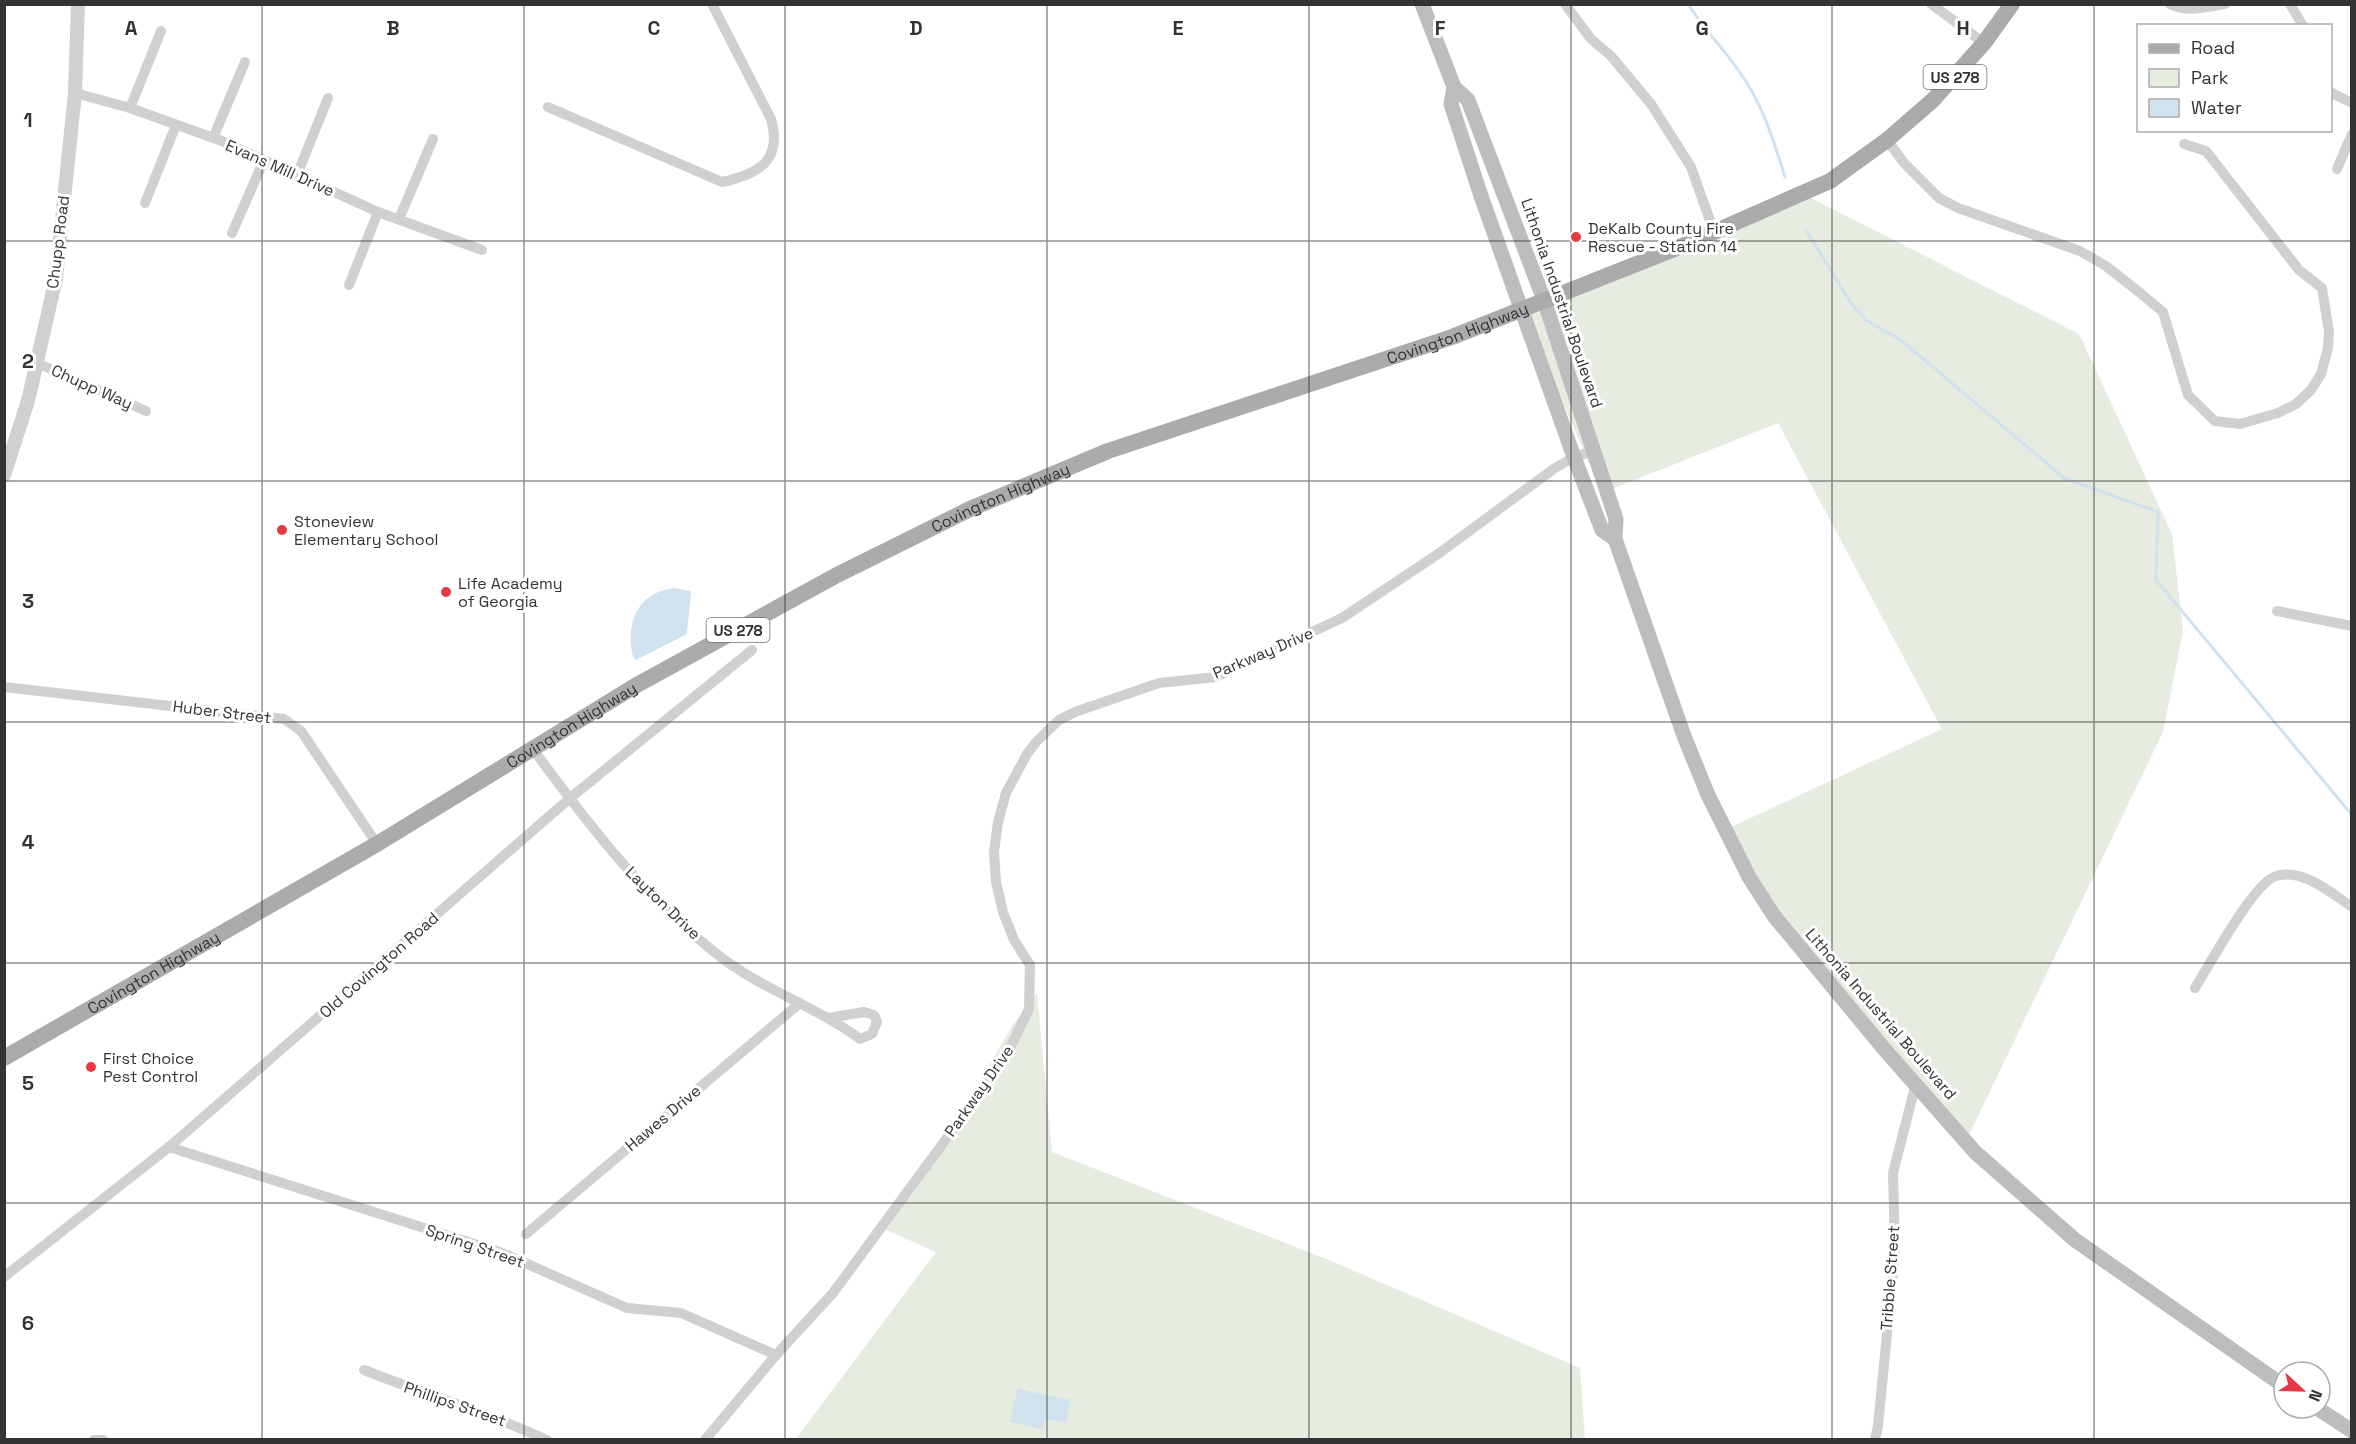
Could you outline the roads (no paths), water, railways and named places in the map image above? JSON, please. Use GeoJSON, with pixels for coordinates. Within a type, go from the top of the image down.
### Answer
{"type":"FeatureCollection","features":[{"type":"Feature","properties":{"kind":"main road","name":"Lithonia Industrial Boulevard"},"geometry":{"type":"LineString","coordinates":[[1422,4],[1454,87],[1468,100],[1544,300],[1616,519],[1615,539],[1688,746],[1708,795],[1749,877],[1805,956],[1975,1152],[2058,1227],[2272,1378]]}},
{"type":"Feature","properties":{"kind":"main road","name":"Covington Highway"},"geometry":{"type":"LineString","coordinates":[[4,1058],[377,844],[635,686],[837,575],[1009,491],[1108,451],[1452,338],[1714,232],[1830,181],[1887,140],[1940,92],[1984,43],[2012,4]]}},
{"type":"Feature","properties":{"kind":"main road","name":"Lithonia Industrial Boulevard"},"geometry":{"type":"LineString","coordinates":[[1454,87],[1451,104],[1574,457],[1602,530],[1615,539]]}},
{"type":"Feature","properties":{"kind":"main road"},"geometry":{"type":"LineString","coordinates":[[2332,1418],[2352,1431]]}},
{"type":"Feature","properties":{"kind":"street","name":"Chupp Road"},"geometry":{"type":"LineString","coordinates":[[4,475],[28,401],[56,278],[75,93],[78,4]]}},
{"type":"Feature","properties":{"kind":"street"},"geometry":{"type":"LineString","coordinates":[[548,107],[722,182],[743,177],[761,168],[772,153],[776,134],[771,119],[712,4]]}},
{"type":"Feature","properties":{"kind":"street"},"geometry":{"type":"LineString","coordinates":[[1564,4],[1591,39],[1611,56],[1651,104],[1691,167],[1714,232]]}},
{"type":"Feature","properties":{"kind":"street"},"geometry":{"type":"LineString","coordinates":[[1931,4],[1984,43]]}},
{"type":"Feature","properties":{"kind":"street"},"geometry":{"type":"LineString","coordinates":[[2170,4],[2178,8],[2197,9],[2225,4]]}},
{"type":"Feature","properties":{"kind":"street"},"geometry":{"type":"LineString","coordinates":[[2290,4],[2302,24]]}},
{"type":"Feature","properties":{"kind":"street"},"geometry":{"type":"LineString","coordinates":[[130,108],[161,31]]}},
{"type":"Feature","properties":{"kind":"street"},"geometry":{"type":"LineString","coordinates":[[213,138],[245,62]]}},
{"type":"Feature","properties":{"kind":"street","name":"Evans Mill Drive"},"geometry":{"type":"LineString","coordinates":[[75,93],[130,108],[213,138],[378,212],[482,250]]}},
{"type":"Feature","properties":{"kind":"street"},"geometry":{"type":"LineString","coordinates":[[2332,93],[2352,103]]}},
{"type":"Feature","properties":{"kind":"street"},"geometry":{"type":"LineString","coordinates":[[297,175],[328,98]]}},
{"type":"Feature","properties":{"kind":"street"},"geometry":{"type":"LineString","coordinates":[[145,203],[176,125]]}},
{"type":"Feature","properties":{"kind":"street"},"geometry":{"type":"LineString","coordinates":[[2337,169],[2352,134]]}},
{"type":"Feature","properties":{"kind":"street"},"geometry":{"type":"LineString","coordinates":[[399,219],[433,139]]}},
{"type":"Feature","properties":{"kind":"street"},"geometry":{"type":"LineString","coordinates":[[1887,140],[1904,163],[1939,198],[1958,208],[2080,251],[2106,266],[2139,292],[2163,312],[2188,395],[2215,421],[2240,424],[2278,413],[2296,404],[2311,390],[2321,374],[2328,348],[2329,332],[2322,288],[2299,270],[2206,151],[2184,144]]}},
{"type":"Feature","properties":{"kind":"street"},"geometry":{"type":"LineString","coordinates":[[232,233],[264,160]]}},
{"type":"Feature","properties":{"kind":"street"},"geometry":{"type":"LineString","coordinates":[[349,285],[378,212]]}},
{"type":"Feature","properties":{"kind":"street","name":"Chupp Way"},"geometry":{"type":"LineString","coordinates":[[37,363],[146,411]]}},
{"type":"Feature","properties":{"kind":"street","name":"Parkway Drive"},"geometry":{"type":"LineString","coordinates":[[705,1440],[776,1355],[833,1293],[1005,1060],[1029,1009],[1030,965],[1014,940],[1003,912],[996,882],[994,852],[998,822],[1006,793],[1027,754],[1037,741],[1059,720],[1075,712],[1159,683],[1216,676],[1342,618],[1574,457],[1594,451]]}},
{"type":"Feature","properties":{"kind":"street"},"geometry":{"type":"LineString","coordinates":[[2277,612],[2352,626]]}},
{"type":"Feature","properties":{"kind":"street","name":"Old Covington Road"},"geometry":{"type":"LineString","coordinates":[[4,1277],[169,1147],[569,799],[752,650]]}},
{"type":"Feature","properties":{"kind":"street","name":"Huber Street"},"geometry":{"type":"LineString","coordinates":[[4,687],[284,719],[302,731],[377,844]]}},
{"type":"Feature","properties":{"kind":"street","name":"Layton Drive"},"geometry":{"type":"LineString","coordinates":[[532,748],[569,799],[637,881],[723,959],[828,1018]]}},
{"type":"Feature","properties":{"kind":"street"},"geometry":{"type":"LineString","coordinates":[[2195,988],[2257,891],[2275,876],[2298,876],[2320,885],[2352,907]]}},
{"type":"Feature","properties":{"kind":"street","name":"Hawes Drive"},"geometry":{"type":"LineString","coordinates":[[526,1234],[800,1003]]}},
{"type":"Feature","properties":{"kind":"street","name":"Tribble Street"},"geometry":{"type":"LineString","coordinates":[[1875,1440],[1895,1252],[1893,1173],[1916,1083]]}},
{"type":"Feature","properties":{"kind":"street","name":"Spring Street"},"geometry":{"type":"LineString","coordinates":[[169,1147],[500,1252],[627,1308],[681,1313],[776,1355]]}},
{"type":"Feature","properties":{"kind":"street","name":"Phillips Street"},"geometry":{"type":"LineString","coordinates":[[364,1370],[421,1393],[508,1422],[547,1440]]}},
{"type":"Feature","properties":{"kind":"street"},"geometry":{"type":"LineString","coordinates":[[94,1440],[102,1440]]}},
{"type":"Feature","properties":{"kind":"water"},"geometry":{"type":"Polygon","coordinates":[[[674,588],[691,591],[687,634],[636,660],[633,657],[631,633],[637,612],[651,596],[674,588]]]}},
{"type":"Feature","properties":{"kind":"water"},"geometry":{"type":"Polygon","coordinates":[[[1018,1389],[1071,1400],[1066,1423],[1045,1419],[1042,1429],[1010,1422],[1018,1389]]]}},
{"type":"Feature","properties":{"kind":"waterway"},"geometry":{"type":"LineString","coordinates":[[1688,4],[1747,83],[1771,135],[1785,177]]}},
{"type":"Feature","properties":{"kind":"waterway"},"geometry":{"type":"LineString","coordinates":[[1806,230],[1851,303],[1866,320],[1902,341],[2064,478],[2158,512],[2156,580],[2352,815]]}},
{"type":"Feature","properties":{"kind":"place","name":"DeKalb County Fire Rescue - Station 14"},"geometry":{"type":"Point","coordinates":[1576,237]}},
{"type":"Feature","properties":{"kind":"place","name":"Stoneview Elementary School"},"geometry":{"type":"Point","coordinates":[282,530]}},
{"type":"Feature","properties":{"kind":"place","name":"Life Academy of Georgia"},"geometry":{"type":"Point","coordinates":[446,592]}},
{"type":"Feature","properties":{"kind":"place","name":"First Choice Pest Control"},"geometry":{"type":"Point","coordinates":[91,1067]}}]}
